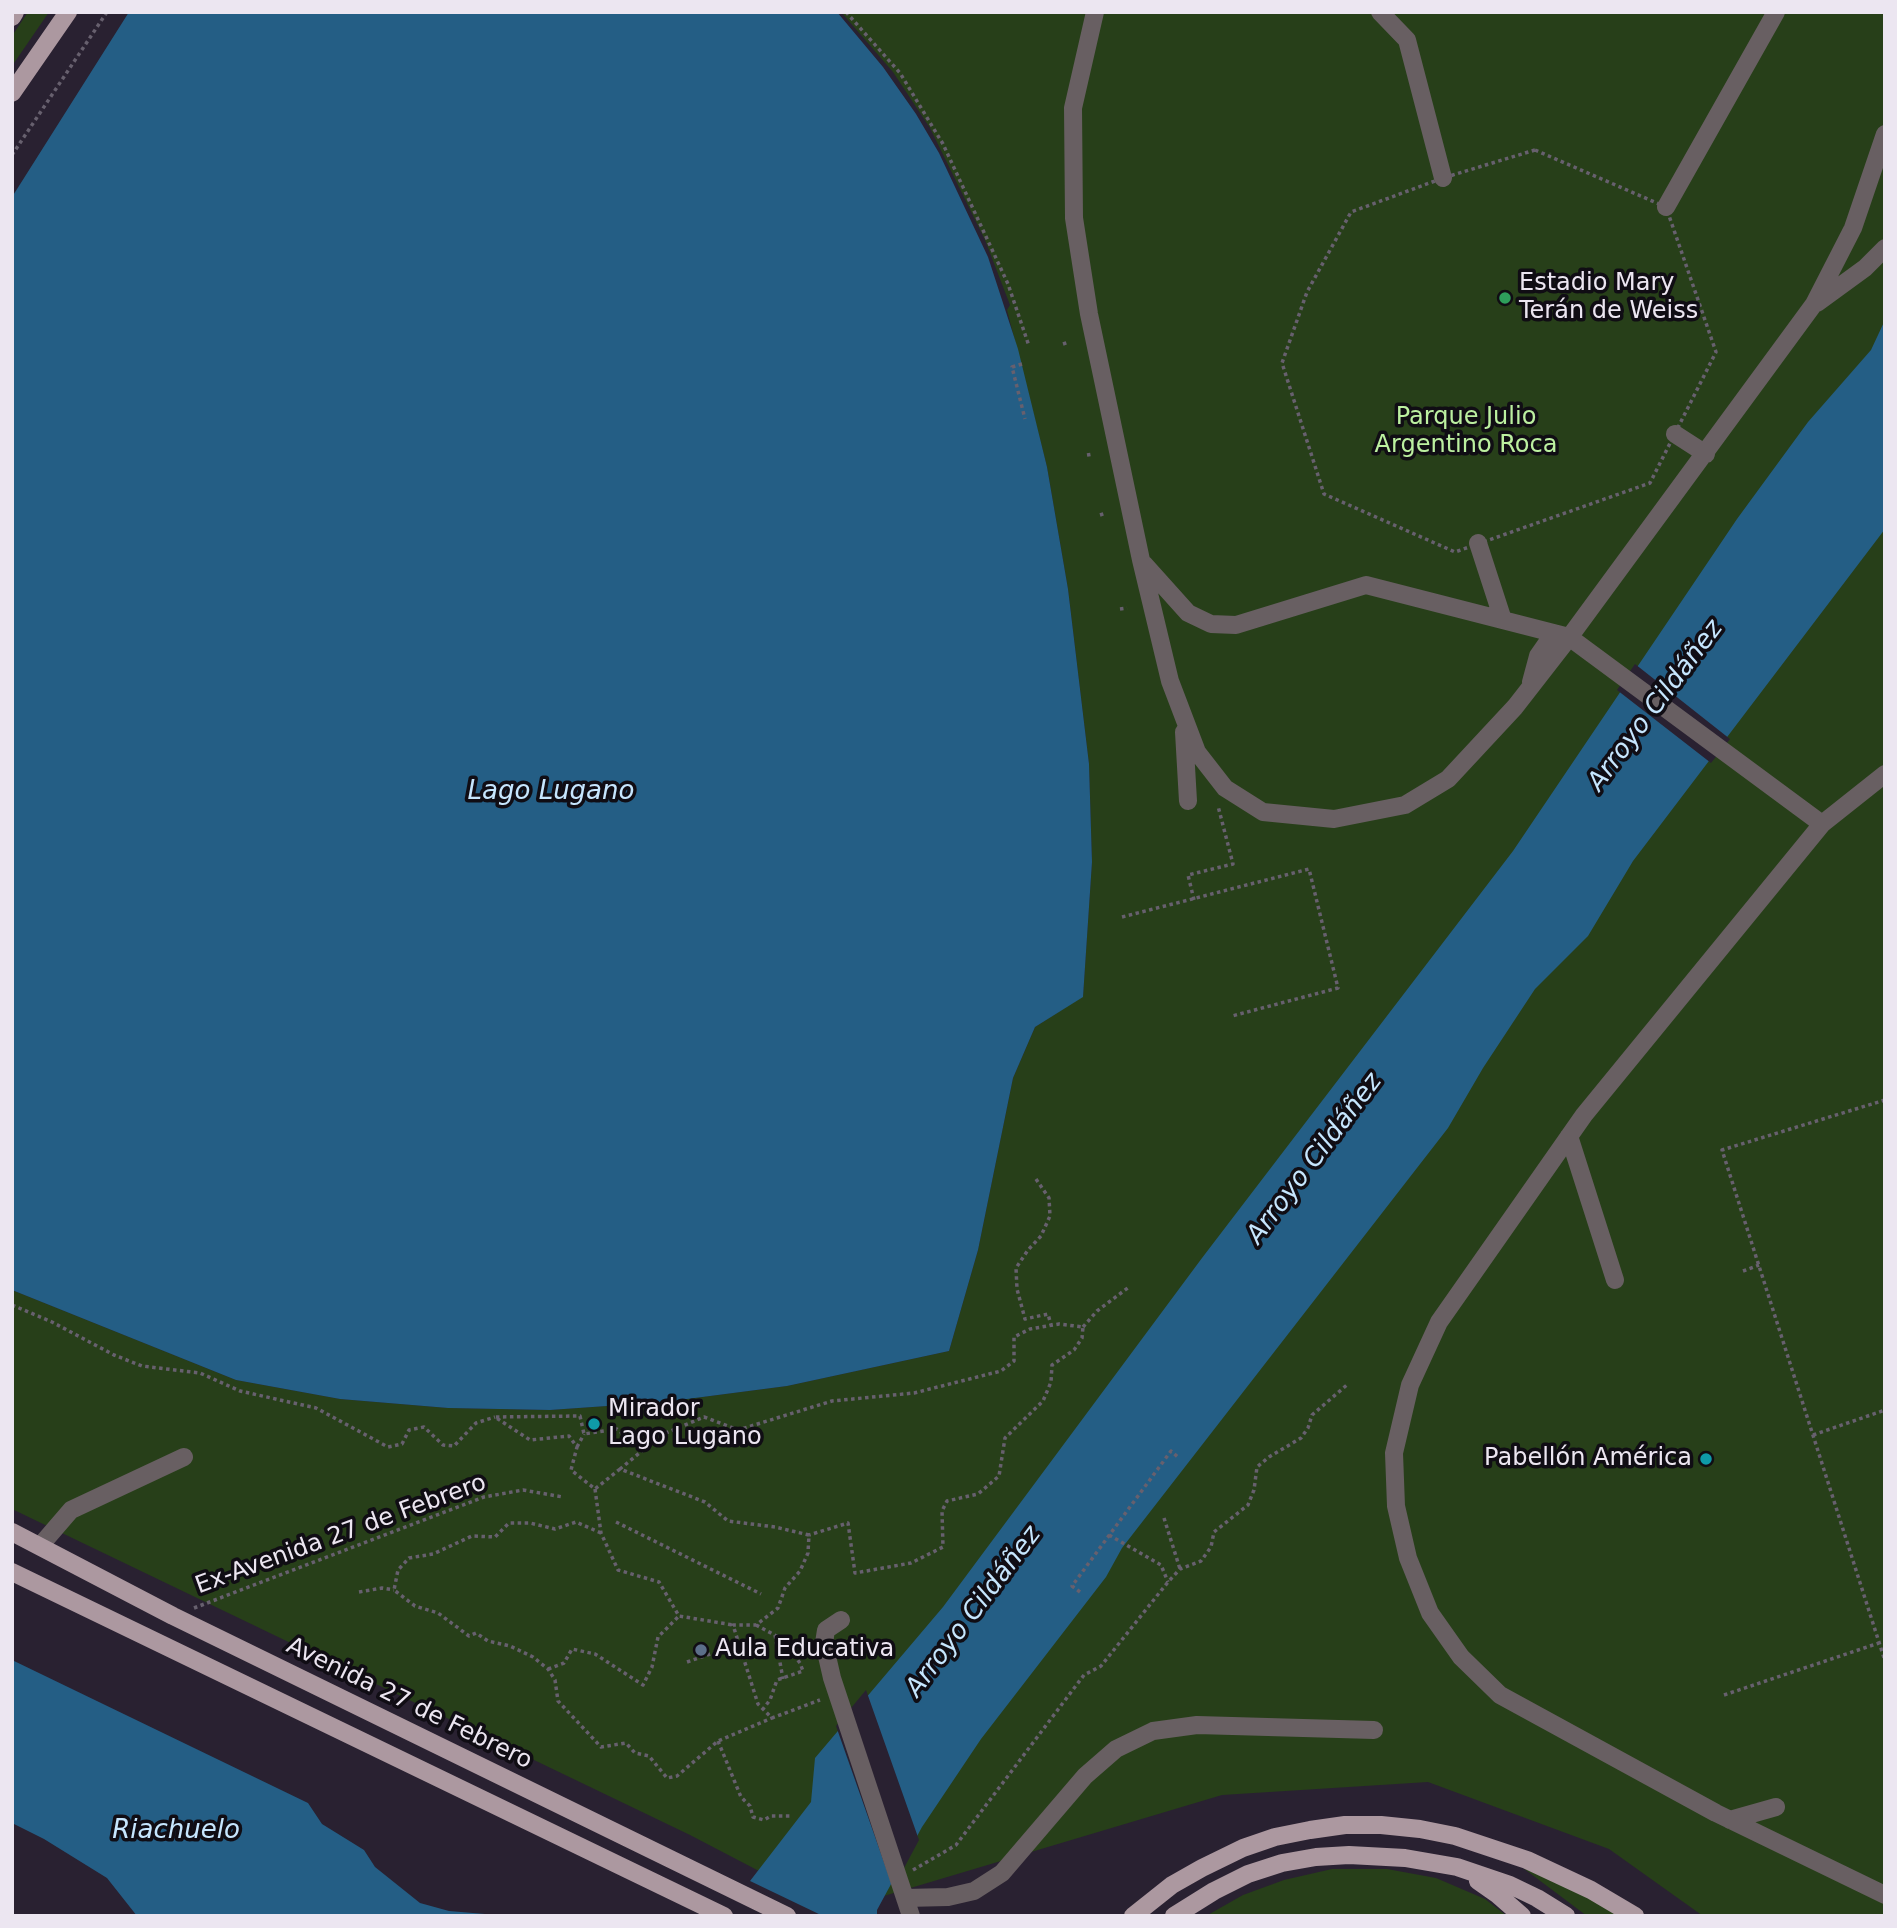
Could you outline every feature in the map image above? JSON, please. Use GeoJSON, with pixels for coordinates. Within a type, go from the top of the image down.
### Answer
{"type":"FeatureCollection","features":[{"type":"Feature","properties":{"kind":"main road"},"geometry":{"type":"LineString","coordinates":[[12,17],[15,12]]}},
{"type":"Feature","properties":{"kind":"main road"},"geometry":{"type":"LineString","coordinates":[[12,93],[68,12]]}},
{"type":"Feature","properties":{"kind":"main road","name":"Avenida 27 de Febrero"},"geometry":{"type":"LineString","coordinates":[[12,1532],[173,1616],[787,1916]]}},
{"type":"Feature","properties":{"kind":"main road"},"geometry":{"type":"LineString","coordinates":[[12,1572],[724,1916]]}},
{"type":"Feature","properties":{"kind":"main road"},"geometry":{"type":"LineString","coordinates":[[1133,1916],[1172,1885],[1243,1848],[1275,1837],[1310,1830],[1345,1825],[1381,1825],[1455,1836],[1503,1851],[1591,1890],[1635,1916]]}},
{"type":"Feature","properties":{"kind":"main road"},"geometry":{"type":"LineString","coordinates":[[1174,1916],[1248,1874],[1282,1863],[1316,1857],[1377,1855],[1457,1867],[1510,1885],[1566,1916]]}},
{"type":"Feature","properties":{"kind":"main road"},"geometry":{"type":"LineString","coordinates":[[1457,1867],[1498,1895],[1522,1916]]}},
{"type":"Feature","properties":{"kind":"lane"},"geometry":{"type":"LineString","coordinates":[[1095,12],[1073,108],[1073,218],[1090,320],[1141,560],[1170,681],[1197,752],[1225,788],[1263,812],[1334,819],[1405,805],[1448,779],[1529,688],[1562,635],[1706,454],[1814,304],[1853,228],[1885,134]]}},
{"type":"Feature","properties":{"kind":"lane"},"geometry":{"type":"LineString","coordinates":[[1380,12],[1407,40],[1443,178]]}},
{"type":"Feature","properties":{"kind":"lane"},"geometry":{"type":"LineString","coordinates":[[1666,208],[1776,12]]}},
{"type":"Feature","properties":{"kind":"lane"},"geometry":{"type":"LineString","coordinates":[[1814,304],[1864,268],[1885,248]]}},
{"type":"Feature","properties":{"kind":"lane"},"geometry":{"type":"LineString","coordinates":[[1675,434],[1706,454]]}},
{"type":"Feature","properties":{"kind":"lane"},"geometry":{"type":"LineString","coordinates":[[1478,543],[1503,620]]}},
{"type":"Feature","properties":{"kind":"lane"},"geometry":{"type":"LineString","coordinates":[[1141,560],[1188,613],[1211,624],[1236,625],[1366,585],[1562,635],[1822,824]]}},
{"type":"Feature","properties":{"kind":"lane"},"geometry":{"type":"LineString","coordinates":[[1183,715],[1188,802]]}},
{"type":"Feature","properties":{"kind":"lane"},"geometry":{"type":"LineString","coordinates":[[1885,774],[1822,824],[1584,1115],[1433,1335],[1410,1385],[1394,1453],[1396,1506],[1408,1558],[1430,1613],[1461,1657],[1500,1695],[1730,1820],[1885,1895]]}},
{"type":"Feature","properties":{"kind":"lane"},"geometry":{"type":"LineString","coordinates":[[1569,1136],[1615,1280]]}},
{"type":"Feature","properties":{"kind":"lane"},"geometry":{"type":"LineString","coordinates":[[40,1546],[71,1510],[184,1457]]}},
{"type":"Feature","properties":{"kind":"lane"},"geometry":{"type":"LineString","coordinates":[[841,1620],[826,1630],[824,1643],[832,1678],[911,1916]]}},
{"type":"Feature","properties":{"kind":"lane"},"geometry":{"type":"LineString","coordinates":[[905,1898],[948,1897],[974,1891],[1002,1873],[1085,1776],[1116,1749],[1153,1731],[1197,1725],[1374,1731]]}},
{"type":"Feature","properties":{"kind":"lane"},"geometry":{"type":"LineString","coordinates":[[1730,1820],[1776,1807]]}},
{"type":"Feature","properties":{"kind":"path"},"geometry":{"type":"LineString","coordinates":[[12,155],[107,12]]}},
{"type":"Feature","properties":{"kind":"path"},"geometry":{"type":"LineString","coordinates":[[846,12],[900,73],[943,144],[1008,284],[1029,346]]}},
{"type":"Feature","properties":{"kind":"path"},"geometry":{"type":"LineString","coordinates":[[1535,150],[1666,208],[1716,352],[1650,483],[1455,552],[1324,494],[1282,363],[1307,292],[1351,212],[1443,178],[1535,150]]}},
{"type":"Feature","properties":{"kind":"path"},"geometry":{"type":"LineString","coordinates":[[1063,344],[1069,342]]}},
{"type":"Feature","properties":{"kind":"path"},"geometry":{"type":"LineString","coordinates":[[1022,364],[1012,366],[1025,419]]}},
{"type":"Feature","properties":{"kind":"path"},"geometry":{"type":"LineString","coordinates":[[1087,456],[1093,454]]}},
{"type":"Feature","properties":{"kind":"path"},"geometry":{"type":"LineString","coordinates":[[1100,515],[1106,513]]}},
{"type":"Feature","properties":{"kind":"path"},"geometry":{"type":"LineString","coordinates":[[1120,610],[1127,608]]}},
{"type":"Feature","properties":{"kind":"path"},"geometry":{"type":"LineString","coordinates":[[1194,900],[1188,875],[1233,864],[1218,806]]}},
{"type":"Feature","properties":{"kind":"path"},"geometry":{"type":"LineString","coordinates":[[1122,917],[1309,869],[1338,988],[1232,1016]]}},
{"type":"Feature","properties":{"kind":"path"},"geometry":{"type":"LineString","coordinates":[[1885,1100],[1722,1150],[1885,1661]]}},
{"type":"Feature","properties":{"kind":"path"},"geometry":{"type":"LineString","coordinates":[[1036,1179],[1049,1198],[1050,1216],[1041,1236],[1016,1268],[1017,1289],[1025,1320],[1048,1314],[1051,1325]]}},
{"type":"Feature","properties":{"kind":"path"},"geometry":{"type":"LineString","coordinates":[[1743,1271],[1759,1265]]}},
{"type":"Feature","properties":{"kind":"path"},"geometry":{"type":"LineString","coordinates":[[620,1469],[705,1502],[728,1521],[809,1535],[848,1523],[855,1573],[911,1563],[943,1548],[942,1511],[947,1501],[978,1494],[999,1476],[1005,1438],[1043,1401],[1051,1382],[1052,1364],[1074,1350],[1082,1338],[1083,1327],[1097,1311],[1129,1287]]}},
{"type":"Feature","properties":{"kind":"path"},"geometry":{"type":"LineString","coordinates":[[12,1305],[142,1366],[200,1373],[240,1391],[316,1408],[388,1447],[402,1444],[409,1430],[424,1427],[443,1445],[454,1446],[476,1423],[495,1417],[580,1416],[583,1434],[572,1470],[595,1489],[601,1533],[618,1570],[659,1582],[680,1616],[733,1625],[756,1625],[782,1639],[800,1663],[803,1671],[776,1680],[770,1700],[763,1709]]}},
{"type":"Feature","properties":{"kind":"path"},"geometry":{"type":"LineString","coordinates":[[595,1489],[661,1435],[704,1417],[738,1430],[831,1401],[914,1392],[1001,1371],[1014,1361],[1014,1337],[1030,1329],[1059,1324],[1083,1327]]}},
{"type":"Feature","properties":{"kind":"path"},"geometry":{"type":"LineString","coordinates":[[899,1876],[956,1845],[1084,1675],[1101,1667],[1168,1582],[1180,1569],[1200,1561],[1211,1547],[1214,1532],[1248,1505],[1254,1490],[1257,1467],[1301,1438],[1312,1415],[1348,1384]]}},
{"type":"Feature","properties":{"kind":"path"},"geometry":{"type":"LineString","coordinates":[[1813,1435],[1885,1410]]}},
{"type":"Feature","properties":{"kind":"path"},"geometry":{"type":"LineString","coordinates":[[495,1417],[530,1440],[569,1436],[577,1447]]}},
{"type":"Feature","properties":{"kind":"path"},"geometry":{"type":"LineString","coordinates":[[583,1434],[617,1429],[643,1450]]}},
{"type":"Feature","properties":{"kind":"path"},"geometry":{"type":"LineString","coordinates":[[1080,1592],[1072,1586],[1171,1451],[1180,1458]]}},
{"type":"Feature","properties":{"kind":"path","name":"Ex-Avenida 27 de Febrero"},"geometry":{"type":"LineString","coordinates":[[173,1616],[484,1496],[523,1490],[563,1497]]}},
{"type":"Feature","properties":{"kind":"path"},"geometry":{"type":"LineString","coordinates":[[1164,1518],[1180,1569]]}},
{"type":"Feature","properties":{"kind":"path"},"geometry":{"type":"LineString","coordinates":[[394,1590],[398,1570],[409,1558],[433,1553],[472,1536],[495,1537],[509,1523],[530,1523],[555,1529],[576,1522],[601,1533]]}},
{"type":"Feature","properties":{"kind":"path"},"geometry":{"type":"LineString","coordinates":[[616,1522],[761,1594]]}},
{"type":"Feature","properties":{"kind":"path"},"geometry":{"type":"LineString","coordinates":[[756,1625],[778,1608],[785,1588],[800,1570],[808,1553],[809,1535]]}},
{"type":"Feature","properties":{"kind":"path"},"geometry":{"type":"LineString","coordinates":[[1109,1535],[1161,1565],[1168,1582]]}},
{"type":"Feature","properties":{"kind":"path"},"geometry":{"type":"LineString","coordinates":[[359,1592],[382,1588],[394,1590],[415,1606],[439,1613],[469,1636],[477,1633],[488,1641],[510,1646],[533,1657],[548,1669],[555,1680],[558,1701],[601,1747],[626,1743],[635,1753],[649,1756],[667,1778],[677,1776],[718,1741],[827,1697],[840,1700]]}},
{"type":"Feature","properties":{"kind":"path"},"geometry":{"type":"LineString","coordinates":[[548,1669],[564,1663],[572,1649],[595,1654],[643,1685],[652,1667],[658,1636],[680,1616]]}},
{"type":"Feature","properties":{"kind":"path"},"geometry":{"type":"LineString","coordinates":[[733,1625],[758,1704],[772,1718]]}},
{"type":"Feature","properties":{"kind":"path"},"geometry":{"type":"LineString","coordinates":[[775,1635],[783,1679]]}},
{"type":"Feature","properties":{"kind":"path"},"geometry":{"type":"LineString","coordinates":[[1724,1695],[1879,1643]]}},
{"type":"Feature","properties":{"kind":"path"},"geometry":{"type":"LineString","coordinates":[[687,1662],[739,1644]]}},
{"type":"Feature","properties":{"kind":"path"},"geometry":{"type":"LineString","coordinates":[[718,1741],[741,1797],[750,1806],[753,1817],[764,1820],[771,1816],[790,1816]]}},
{"type":"Feature","properties":{"kind":"green space"},"geometry":{"type":"Polygon","coordinates":[[[28,12],[49,12],[12,66],[12,36],[28,12]]]}},
{"type":"Feature","properties":{"kind":"green space","name":"Parque Julio Argentino Roca"},"geometry":{"type":"Polygon","coordinates":[[[841,12],[1885,12],[1885,1916],[1703,1916],[1609,1849],[1428,1782],[1222,1795],[877,1898],[759,1871],[690,1835],[12,1509],[12,1290],[236,1380],[340,1399],[448,1408],[550,1410],[664,1402],[787,1386],[949,1351],[978,1250],[1013,1078],[1035,1027],[1083,996],[1092,862],[1089,764],[1068,589],[1047,467],[1007,310],[1010,305],[985,240],[930,128],[893,72],[841,12]]]}},
{"type":"Feature","properties":{"kind":"green space"},"geometry":{"type":"Polygon","coordinates":[[[1523,1868],[1584,1894],[1621,1916],[1587,1916],[1523,1868]]]}},
{"type":"Feature","properties":{"kind":"green space"},"geometry":{"type":"Polygon","coordinates":[[[1332,1869],[1387,1869],[1436,1878],[1485,1899],[1507,1916],[1206,1916],[1243,1895],[1284,1880],[1332,1869]]]}},
{"type":"Feature","properties":{"kind":"water","name":"Lago Lugano"},"geometry":{"type":"Polygon","coordinates":[[[129,12],[837,12],[883,67],[916,114],[939,153],[988,257],[1018,349],[1047,467],[1068,589],[1089,764],[1092,862],[1083,997],[1035,1027],[1013,1078],[978,1250],[949,1351],[787,1386],[664,1402],[550,1410],[448,1408],[340,1399],[236,1380],[12,1290],[12,197],[129,12]]]}},
{"type":"Feature","properties":{"kind":"water","name":"Arroyo Cildáñez"},"geometry":{"type":"Polygon","coordinates":[[[1885,320],[1885,529],[1633,861],[1588,936],[1535,989],[1483,1068],[1448,1128],[1122,1548],[1106,1577],[981,1739],[922,1827],[877,1910],[877,1916],[723,1916],[811,1802],[815,1758],[943,1607],[1202,1258],[1513,851],[1737,519],[1808,422],[1871,350],[1885,320]]]}},
{"type":"Feature","properties":{"kind":"water","name":"Riachuelo"},"geometry":{"type":"Polygon","coordinates":[[[12,1660],[308,1803],[322,1824],[364,1850],[375,1867],[420,1903],[449,1911],[509,1916],[137,1916],[107,1878],[44,1839],[12,1823],[12,1660]]]}},
{"type":"Feature","properties":{"kind":"pier"},"geometry":{"type":"Polygon","coordinates":[[[1635,664],[1730,739],[1711,763],[1617,690],[1635,664]]]}},
{"type":"Feature","properties":{"kind":"pier"},"geometry":{"type":"Polygon","coordinates":[[[866,1690],[919,1840],[896,1883],[892,1885],[836,1726],[866,1690]]]}},
{"type":"Feature","properties":{"kind":"pier"},"geometry":{"type":"Polygon","coordinates":[[[748,1880],[823,1916],[720,1916],[748,1880]]]}},
{"type":"Feature","properties":{"kind":"place","name":"Estadio Mary Terán de Weiss"},"geometry":{"type":"Point","coordinates":[1505,298]}},
{"type":"Feature","properties":{"kind":"place","name":"Mirador Lago Lugano"},"geometry":{"type":"Point","coordinates":[594,1424]}},
{"type":"Feature","properties":{"kind":"place","name":"Pabellón América"},"geometry":{"type":"Point","coordinates":[1706,1459]}},
{"type":"Feature","properties":{"kind":"place","name":"Aula Educativa"},"geometry":{"type":"Point","coordinates":[701,1650]}}]}
